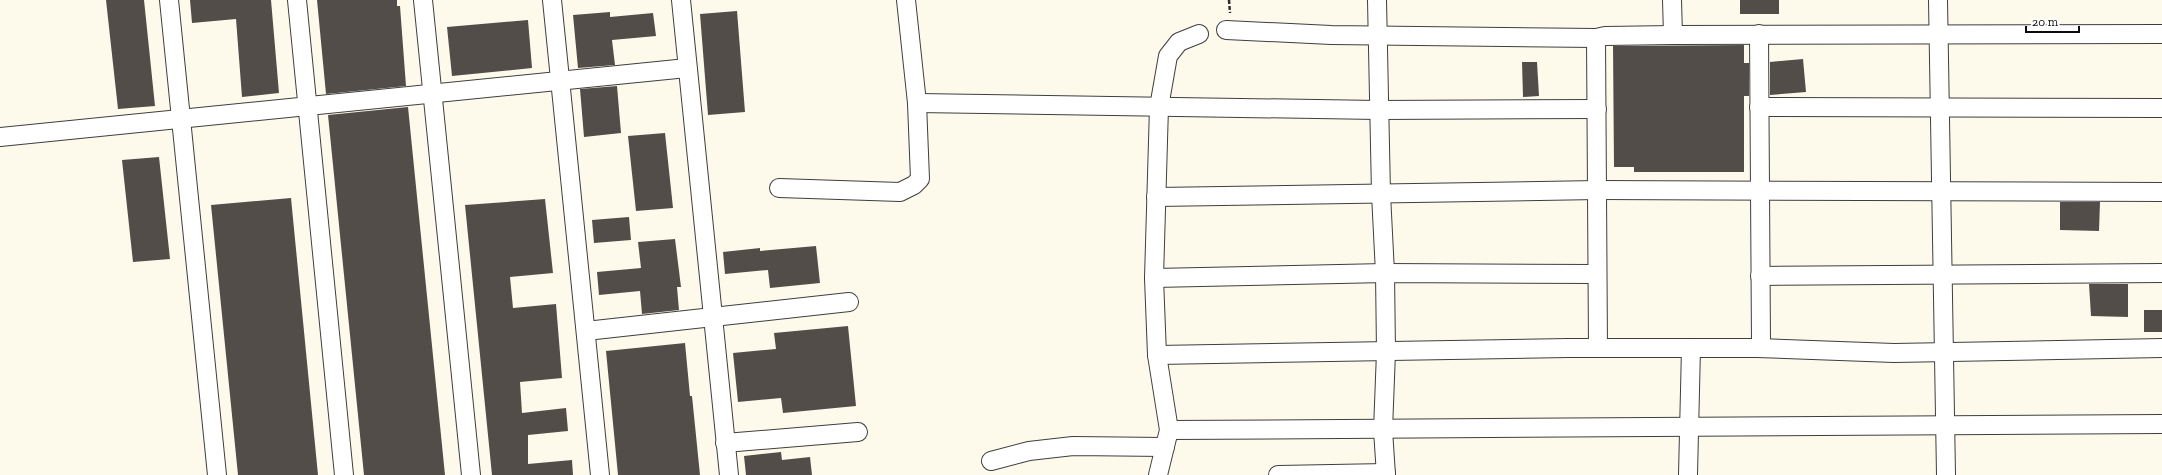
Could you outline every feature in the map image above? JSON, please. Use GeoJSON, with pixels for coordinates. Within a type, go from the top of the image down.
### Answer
{"type":"FeatureCollection","features":[{"type":"Feature","properties":{"kind":"street"},"geometry":{"type":"LineString","coordinates":[[169,0],[217,475]]}},
{"type":"Feature","properties":{"kind":"street"},"geometry":{"type":"LineString","coordinates":[[297,0],[344,475]]}},
{"type":"Feature","properties":{"kind":"street"},"geometry":{"type":"LineString","coordinates":[[424,0],[471,475]]}},
{"type":"Feature","properties":{"kind":"street"},"geometry":{"type":"LineString","coordinates":[[552,0],[600,475]]}},
{"type":"Feature","properties":{"kind":"street"},"geometry":{"type":"LineString","coordinates":[[681,0],[729,475]]}},
{"type":"Feature","properties":{"kind":"street"},"geometry":{"type":"LineString","coordinates":[[779,188],[900,192],[914,185],[920,179],[917,103],[906,0]]}},
{"type":"Feature","properties":{"kind":"street"},"geometry":{"type":"LineString","coordinates":[[1278,475],[1386,474],[1383,430],[1386,352],[1385,273],[1380,194],[1377,0]]}},
{"type":"Feature","properties":{"kind":"street"},"geometry":{"type":"LineString","coordinates":[[1672,0],[1673,34]]}},
{"type":"Feature","properties":{"kind":"street"},"geometry":{"type":"LineString","coordinates":[[1938,0],[1946,475]]}},
{"type":"Feature","properties":{"kind":"street"},"geometry":{"type":"LineString","coordinates":[[1226,30],[1331,35],[1378,34],[1596,38],[1605,36],[1673,34],[2162,34]]}},
{"type":"Feature","properties":{"kind":"street"},"geometry":{"type":"LineString","coordinates":[[1158,475],[1167,438],[1157,355],[1154,278],[1159,107],[1168,56],[1179,42],[1199,34]]}},
{"type":"Feature","properties":{"kind":"street"},"geometry":{"type":"LineString","coordinates":[[1757,348],[1761,344],[1759,34]]}},
{"type":"Feature","properties":{"kind":"street"},"geometry":{"type":"LineString","coordinates":[[1596,38],[1598,348]]}},
{"type":"Feature","properties":{"kind":"street"},"geometry":{"type":"LineString","coordinates":[[0,137],[687,68]]}},
{"type":"Feature","properties":{"kind":"street"},"geometry":{"type":"LineString","coordinates":[[917,103],[1378,110],[1597,109]]}},
{"type":"Feature","properties":{"kind":"street"},"geometry":{"type":"LineString","coordinates":[[1759,107],[2162,108]]}},
{"type":"Feature","properties":{"kind":"street"},"geometry":{"type":"LineString","coordinates":[[1156,197],[1598,190],[1942,193],[2162,192]]}},
{"type":"Feature","properties":{"kind":"street"},"geometry":{"type":"LineString","coordinates":[[1154,278],[1385,273],[1597,274]]}},
{"type":"Feature","properties":{"kind":"street"},"geometry":{"type":"LineString","coordinates":[[1760,276],[2162,273]]}},
{"type":"Feature","properties":{"kind":"street"},"geometry":{"type":"LineString","coordinates":[[586,331],[849,302]]}},
{"type":"Feature","properties":{"kind":"street"},"geometry":{"type":"LineString","coordinates":[[1157,355],[1598,348],[1757,348],[1894,353],[2162,348]]}},
{"type":"Feature","properties":{"kind":"street"},"geometry":{"type":"LineString","coordinates":[[1688,475],[1691,348]]}},
{"type":"Feature","properties":{"kind":"street"},"geometry":{"type":"LineString","coordinates":[[991,461],[1029,451],[1167,438],[1383,430],[1689,426],[2162,424]]}},
{"type":"Feature","properties":{"kind":"street"},"geometry":{"type":"LineString","coordinates":[[725,443],[858,432]]}},
{"type":"Feature","properties":{"kind":"building"},"geometry":{"type":"Polygon","coordinates":[[[106,0],[144,0],[155,106],[118,109],[106,0]]]}},
{"type":"Feature","properties":{"kind":"building"},"geometry":{"type":"Polygon","coordinates":[[[190,0],[271,0],[279,93],[242,97],[236,19],[192,23],[190,0]]]}},
{"type":"Feature","properties":{"kind":"building"},"geometry":{"type":"Polygon","coordinates":[[[317,0],[397,0],[397,6],[400,6],[406,86],[326,94],[317,0]]]}},
{"type":"Feature","properties":{"kind":"building"},"geometry":{"type":"Polygon","coordinates":[[[1740,0],[1779,0],[1779,14],[1740,14],[1740,0]]]}},
{"type":"Feature","properties":{"kind":"building"},"geometry":{"type":"Polygon","coordinates":[[[737,11],[745,112],[708,115],[700,14],[737,11]]]}},
{"type":"Feature","properties":{"kind":"building"},"geometry":{"type":"Polygon","coordinates":[[[610,12],[610,17],[653,13],[656,36],[612,40],[615,65],[578,68],[573,15],[610,12]]]}},
{"type":"Feature","properties":{"kind":"building"},"geometry":{"type":"Polygon","coordinates":[[[528,20],[532,68],[452,76],[447,27],[528,20]]]}},
{"type":"Feature","properties":{"kind":"building"},"geometry":{"type":"Polygon","coordinates":[[[1744,45],[1744,63],[1749,63],[1749,96],[1744,96],[1744,172],[1634,172],[1634,167],[1614,167],[1613,46],[1744,45]]]}},
{"type":"Feature","properties":{"kind":"building"},"geometry":{"type":"Polygon","coordinates":[[[1803,59],[1806,92],[1770,95],[1770,62],[1803,59]]]}},
{"type":"Feature","properties":{"kind":"building"},"geometry":{"type":"Polygon","coordinates":[[[1522,62],[1537,62],[1539,96],[1523,97],[1522,62]]]}},
{"type":"Feature","properties":{"kind":"building"},"geometry":{"type":"Polygon","coordinates":[[[617,86],[621,133],[584,137],[580,89],[617,86]]]}},
{"type":"Feature","properties":{"kind":"building"},"geometry":{"type":"Polygon","coordinates":[[[408,107],[445,475],[364,475],[328,115],[408,107]]]}},
{"type":"Feature","properties":{"kind":"building"},"geometry":{"type":"Polygon","coordinates":[[[665,133],[673,208],[636,211],[628,136],[665,133]]]}},
{"type":"Feature","properties":{"kind":"building"},"geometry":{"type":"Polygon","coordinates":[[[159,157],[170,259],[133,262],[122,160],[159,157]]]}},
{"type":"Feature","properties":{"kind":"building"},"geometry":{"type":"Polygon","coordinates":[[[291,198],[318,475],[238,475],[211,205],[291,198]]]}},
{"type":"Feature","properties":{"kind":"building"},"geometry":{"type":"Polygon","coordinates":[[[545,199],[553,273],[510,277],[513,308],[556,304],[562,378],[520,382],[522,413],[566,408],[568,431],[528,435],[528,464],[572,460],[573,475],[492,475],[465,205],[545,199]]]}},
{"type":"Feature","properties":{"kind":"building"},"geometry":{"type":"Polygon","coordinates":[[[2060,202],[2100,202],[2099,231],[2060,230],[2060,202]]]}},
{"type":"Feature","properties":{"kind":"building"},"geometry":{"type":"Polygon","coordinates":[[[629,217],[631,240],[594,243],[592,220],[629,217]]]}},
{"type":"Feature","properties":{"kind":"building"},"geometry":{"type":"Polygon","coordinates":[[[675,239],[681,287],[677,287],[679,310],[642,314],[640,291],[599,295],[597,272],[641,268],[638,242],[675,239]]]}},
{"type":"Feature","properties":{"kind":"building"},"geometry":{"type":"Polygon","coordinates":[[[816,246],[820,283],[770,288],[768,270],[725,274],[723,252],[760,248],[760,251],[816,246]]]}},
{"type":"Feature","properties":{"kind":"building"},"geometry":{"type":"Polygon","coordinates":[[[2089,284],[2128,284],[2128,317],[2091,316],[2089,284]]]}},
{"type":"Feature","properties":{"kind":"building"},"geometry":{"type":"Polygon","coordinates":[[[2144,310],[2162,310],[2162,332],[2144,332],[2144,310]]]}},
{"type":"Feature","properties":{"kind":"building"},"geometry":{"type":"Polygon","coordinates":[[[848,326],[856,406],[783,413],[781,398],[738,402],[733,353],[776,349],[774,333],[848,326]]]}},
{"type":"Feature","properties":{"kind":"building"},"geometry":{"type":"Polygon","coordinates":[[[685,343],[700,475],[618,475],[606,351],[685,343]]]}},
{"type":"Feature","properties":{"kind":"building"},"geometry":{"type":"Polygon","coordinates":[[[781,452],[782,460],[810,457],[812,475],[746,475],[744,456],[781,452]]]}}]}
